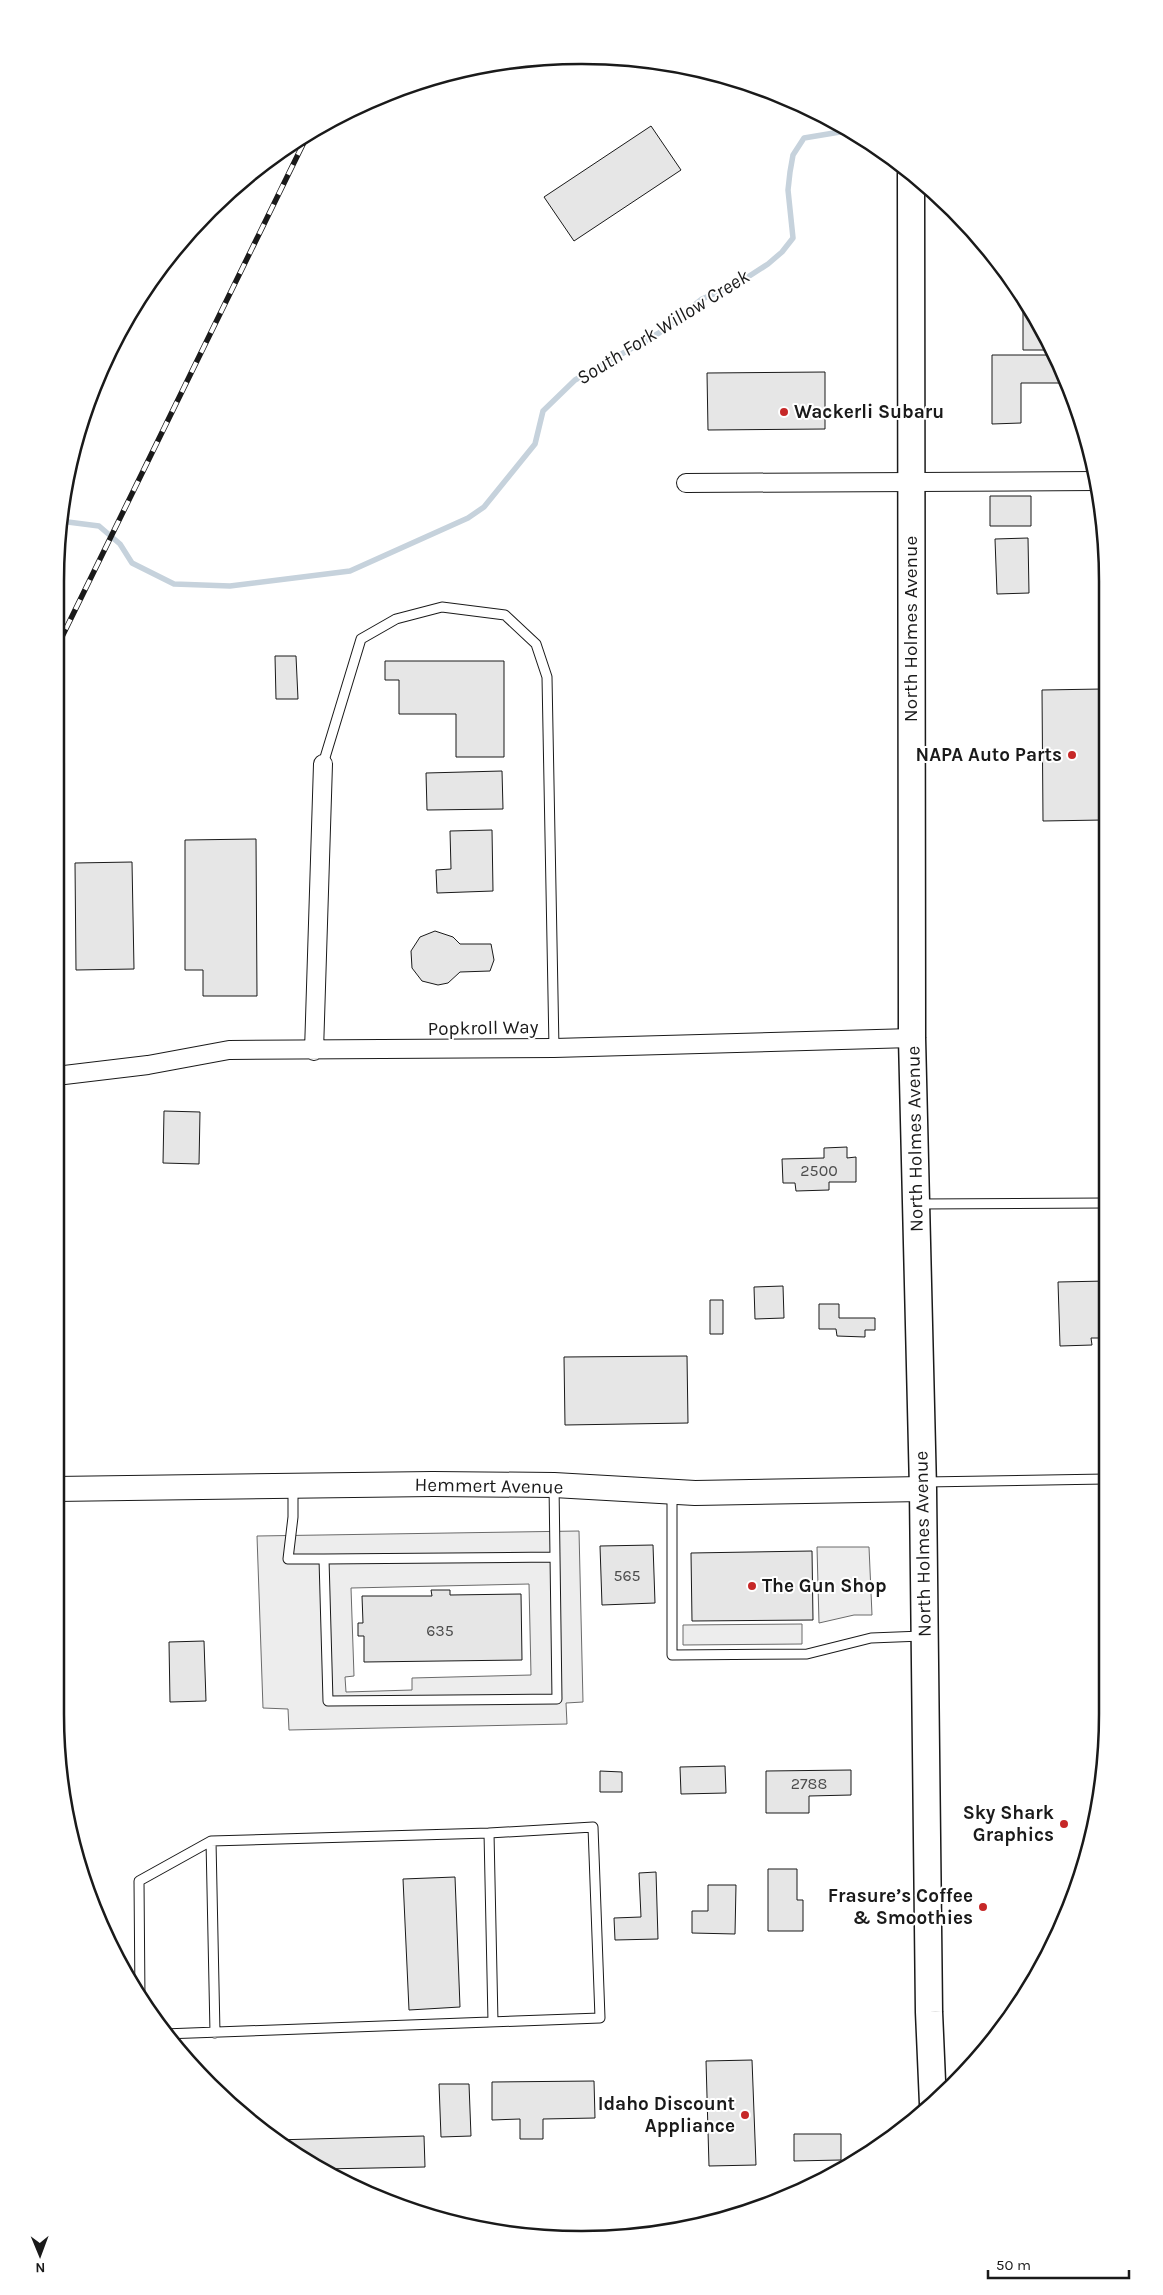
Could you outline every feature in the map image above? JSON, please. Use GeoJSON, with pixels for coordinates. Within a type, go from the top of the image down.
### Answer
{"type":"FeatureCollection","features":[{"type":"Feature","properties":{"kind":"main road","name":"North Holmes Avenue"},"geometry":{"type":"LineString","coordinates":[[911,182],[912,1038],[923,1486],[928,2012],[932,2094]]}},
{"type":"Feature","properties":{"kind":"street"},"geometry":{"type":"LineString","coordinates":[[686,483],[1089,481]]}},
{"type":"Feature","properties":{"kind":"street"},"geometry":{"type":"LineString","coordinates":[[314,1051],[323,764]]}},
{"type":"Feature","properties":{"kind":"street","name":"Popkroll Way"},"geometry":{"type":"LineString","coordinates":[[64,1075],[148,1065],[230,1050],[314,1051],[554,1048],[912,1038]]}},
{"type":"Feature","properties":{"kind":"street","name":"Hemmert Avenue"},"geometry":{"type":"LineString","coordinates":[[64,1489],[433,1484],[554,1485],[672,1491],[923,1486]]}},
{"type":"Feature","properties":{"kind":"lane"},"geometry":{"type":"LineString","coordinates":[[323,764],[361,639],[396,619],[442,607],[505,616],[536,644],[547,677],[554,1048]]}},
{"type":"Feature","properties":{"kind":"lane"},"geometry":{"type":"LineString","coordinates":[[916,1204],[1099,1203]]}},
{"type":"Feature","properties":{"kind":"lane"},"geometry":{"type":"LineString","coordinates":[[923,1486],[1099,1479]]}},
{"type":"Feature","properties":{"kind":"lane"},"geometry":{"type":"LineString","coordinates":[[324,1559],[328,1701],[557,1699],[554,1485]]}},
{"type":"Feature","properties":{"kind":"lane"},"geometry":{"type":"LineString","coordinates":[[293,1487],[293,1517],[288,1559],[554,1557]]}},
{"type":"Feature","properties":{"kind":"lane"},"geometry":{"type":"LineString","coordinates":[[672,1491],[672,1655],[807,1654],[871,1638],[924,1636]]}},
{"type":"Feature","properties":{"kind":"lane"},"geometry":{"type":"LineString","coordinates":[[140,1983],[139,1881],[211,1841],[593,1828],[600,2018],[175,2034]]}},
{"type":"Feature","properties":{"kind":"lane"},"geometry":{"type":"LineString","coordinates":[[489,1833],[493,2022]]}},
{"type":"Feature","properties":{"kind":"lane"},"geometry":{"type":"LineString","coordinates":[[211,1841],[215,2033]]}},
{"type":"Feature","properties":{"kind":"shaded area"},"geometry":{"type":"Polygon","coordinates":[[[579,1531],[583,1702],[566,1703],[567,1724],[289,1730],[288,1709],[263,1708],[257,1536],[579,1531]],[[529,1584],[351,1588],[354,1676],[345,1677],[346,1692],[412,1690],[412,1678],[531,1675],[529,1584]]]}},
{"type":"Feature","properties":{"kind":"shaded area"},"geometry":{"type":"Polygon","coordinates":[[[817,1547],[869,1547],[872,1615],[854,1615],[819,1623],[817,1547]]]}},
{"type":"Feature","properties":{"kind":"shaded area"},"geometry":{"type":"Polygon","coordinates":[[[802,1624],[802,1644],[683,1645],[683,1625],[802,1624]]]}},
{"type":"Feature","properties":{"kind":"building"},"geometry":{"type":"Polygon","coordinates":[[[651,126],[681,170],[574,241],[544,197],[651,126]]]}},
{"type":"Feature","properties":{"kind":"building"},"geometry":{"type":"Polygon","coordinates":[[[1023,312],[1044,350],[1023,350],[1023,312]]]}},
{"type":"Feature","properties":{"kind":"building"},"geometry":{"type":"Polygon","coordinates":[[[992,355],[1047,355],[1060,383],[1021,383],[1021,423],[992,424],[992,355]]]}},
{"type":"Feature","properties":{"kind":"building"},"geometry":{"type":"Polygon","coordinates":[[[825,372],[825,429],[708,430],[707,373],[825,372]]]}},
{"type":"Feature","properties":{"kind":"building"},"geometry":{"type":"Polygon","coordinates":[[[990,496],[1031,496],[1031,526],[990,526],[990,496]]]}},
{"type":"Feature","properties":{"kind":"building"},"geometry":{"type":"Polygon","coordinates":[[[1028,538],[1029,593],[997,594],[995,539],[1028,538]]]}},
{"type":"Feature","properties":{"kind":"building"},"geometry":{"type":"Polygon","coordinates":[[[275,656],[296,656],[298,699],[276,699],[275,656]]]}},
{"type":"Feature","properties":{"kind":"building"},"geometry":{"type":"Polygon","coordinates":[[[385,661],[504,661],[504,757],[456,757],[456,714],[399,714],[399,680],[385,680],[385,661]]]}},
{"type":"Feature","properties":{"kind":"building","name":"NAPA Auto Parts"},"geometry":{"type":"Polygon","coordinates":[[[1099,689],[1099,820],[1043,821],[1042,690],[1099,689]]]}},
{"type":"Feature","properties":{"kind":"building"},"geometry":{"type":"Polygon","coordinates":[[[502,771],[503,809],[427,810],[426,773],[502,771]]]}},
{"type":"Feature","properties":{"kind":"building"},"geometry":{"type":"Polygon","coordinates":[[[492,830],[493,891],[437,893],[436,870],[451,869],[450,831],[492,830]]]}},
{"type":"Feature","properties":{"kind":"building"},"geometry":{"type":"Polygon","coordinates":[[[256,839],[257,996],[203,996],[203,970],[185,970],[185,840],[256,839]]]}},
{"type":"Feature","properties":{"kind":"building"},"geometry":{"type":"Polygon","coordinates":[[[132,862],[134,969],[76,970],[75,863],[132,862]]]}},
{"type":"Feature","properties":{"kind":"building"},"geometry":{"type":"Polygon","coordinates":[[[435,931],[453,937],[460,944],[491,944],[494,960],[490,971],[460,972],[448,983],[438,985],[422,981],[412,968],[411,951],[420,937],[435,931]]]}},
{"type":"Feature","properties":{"kind":"building"},"geometry":{"type":"Polygon","coordinates":[[[164,1111],[200,1112],[199,1164],[163,1163],[164,1111]]]}},
{"type":"Feature","properties":{"kind":"building"},"geometry":{"type":"Polygon","coordinates":[[[847,1147],[847,1158],[856,1157],[856,1182],[829,1182],[829,1190],[796,1191],[795,1183],[783,1183],[782,1159],[824,1158],[824,1148],[847,1147]]]}},
{"type":"Feature","properties":{"kind":"building"},"geometry":{"type":"Polygon","coordinates":[[[1099,1281],[1099,1338],[1091,1338],[1092,1345],[1060,1346],[1058,1282],[1099,1281]]]}},
{"type":"Feature","properties":{"kind":"building"},"geometry":{"type":"Polygon","coordinates":[[[783,1286],[784,1318],[755,1319],[754,1287],[783,1286]]]}},
{"type":"Feature","properties":{"kind":"building"},"geometry":{"type":"Polygon","coordinates":[[[710,1300],[723,1300],[723,1334],[710,1334],[710,1300]]]}},
{"type":"Feature","properties":{"kind":"building"},"geometry":{"type":"Polygon","coordinates":[[[819,1304],[839,1304],[839,1318],[875,1318],[875,1330],[865,1330],[865,1337],[837,1336],[836,1329],[819,1329],[819,1304]]]}},
{"type":"Feature","properties":{"kind":"building"},"geometry":{"type":"Polygon","coordinates":[[[687,1356],[688,1423],[565,1425],[564,1357],[687,1356]]]}},
{"type":"Feature","properties":{"kind":"building"},"geometry":{"type":"Polygon","coordinates":[[[653,1545],[655,1603],[602,1605],[600,1546],[653,1545]]]}},
{"type":"Feature","properties":{"kind":"building","name":"The Gun Shop"},"geometry":{"type":"Polygon","coordinates":[[[812,1551],[813,1620],[692,1621],[691,1553],[812,1551]]]}},
{"type":"Feature","properties":{"kind":"building"},"geometry":{"type":"Polygon","coordinates":[[[431,1590],[450,1590],[450,1595],[521,1594],[522,1660],[364,1662],[364,1636],[358,1636],[358,1623],[363,1623],[362,1596],[432,1596],[431,1590]]]}},
{"type":"Feature","properties":{"kind":"building"},"geometry":{"type":"Polygon","coordinates":[[[204,1641],[206,1701],[170,1702],[169,1642],[204,1641]]]}},
{"type":"Feature","properties":{"kind":"building"},"geometry":{"type":"Polygon","coordinates":[[[725,1766],[726,1793],[681,1794],[680,1767],[725,1766]]]}},
{"type":"Feature","properties":{"kind":"building"},"geometry":{"type":"Polygon","coordinates":[[[851,1770],[851,1795],[809,1796],[809,1813],[766,1813],[766,1771],[851,1770]]]}},
{"type":"Feature","properties":{"kind":"building"},"geometry":{"type":"Polygon","coordinates":[[[600,1771],[622,1772],[622,1792],[600,1792],[600,1771]]]}},
{"type":"Feature","properties":{"kind":"building"},"geometry":{"type":"Polygon","coordinates":[[[768,1869],[797,1869],[797,1900],[803,1900],[803,1931],[768,1931],[768,1869]]]}},
{"type":"Feature","properties":{"kind":"building"},"geometry":{"type":"Polygon","coordinates":[[[656,1872],[658,1939],[615,1940],[614,1918],[641,1917],[639,1873],[656,1872]]]}},
{"type":"Feature","properties":{"kind":"building"},"geometry":{"type":"Polygon","coordinates":[[[455,1877],[460,2007],[409,2010],[403,1879],[455,1877]]]}},
{"type":"Feature","properties":{"kind":"building"},"geometry":{"type":"Polygon","coordinates":[[[708,1885],[736,1885],[735,1934],[692,1933],[692,1911],[708,1911],[708,1885]]]}},
{"type":"Feature","properties":{"kind":"building"},"geometry":{"type":"Polygon","coordinates":[[[752,2060],[756,2165],[709,2166],[706,2061],[752,2060]]]}},
{"type":"Feature","properties":{"kind":"building"},"geometry":{"type":"Polygon","coordinates":[[[594,2081],[595,2118],[543,2119],[543,2139],[520,2139],[520,2119],[492,2120],[492,2082],[594,2081]]]}},
{"type":"Feature","properties":{"kind":"building"},"geometry":{"type":"Polygon","coordinates":[[[439,2084],[469,2084],[471,2136],[441,2137],[439,2084]]]}},
{"type":"Feature","properties":{"kind":"building"},"geometry":{"type":"Polygon","coordinates":[[[794,2134],[841,2134],[841,2160],[794,2161],[794,2134]]]}},
{"type":"Feature","properties":{"kind":"building"},"geometry":{"type":"Polygon","coordinates":[[[424,2136],[425,2167],[336,2169],[288,2140],[424,2136]]]}},
{"type":"Feature","properties":{"kind":"waterway","name":"South Fork Willow Creek"},"geometry":{"type":"LineString","coordinates":[[67,522],[99,526],[120,544],[132,563],[174,584],[230,586],[350,571],[468,518],[484,507],[535,444],[543,411],[575,380],[659,333],[702,299],[737,284],[768,264],[782,252],[793,238],[788,190],[793,155],[804,138],[839,132]]}},
{"type":"Feature","properties":{"kind":"railway"},"geometry":{"type":"LineString","coordinates":[[64,633],[302,146]]}},
{"type":"Feature","properties":{"kind":"place","name":"Wackerli Subaru"},"geometry":{"type":"Point","coordinates":[784,412]}},
{"type":"Feature","properties":{"kind":"place","name":"NAPA Auto Parts"},"geometry":{"type":"Point","coordinates":[1072,755]}},
{"type":"Feature","properties":{"kind":"place","name":"The Gun Shop"},"geometry":{"type":"Point","coordinates":[752,1586]}},
{"type":"Feature","properties":{"kind":"place","name":"Sky Shark Graphics"},"geometry":{"type":"Point","coordinates":[1064,1824]}},
{"type":"Feature","properties":{"kind":"place","name":"Frasure’s Coffee & Smoothies"},"geometry":{"type":"Point","coordinates":[983,1907]}},
{"type":"Feature","properties":{"kind":"place","name":"Idaho Discount Appliance"},"geometry":{"type":"Point","coordinates":[745,2115]}}]}
